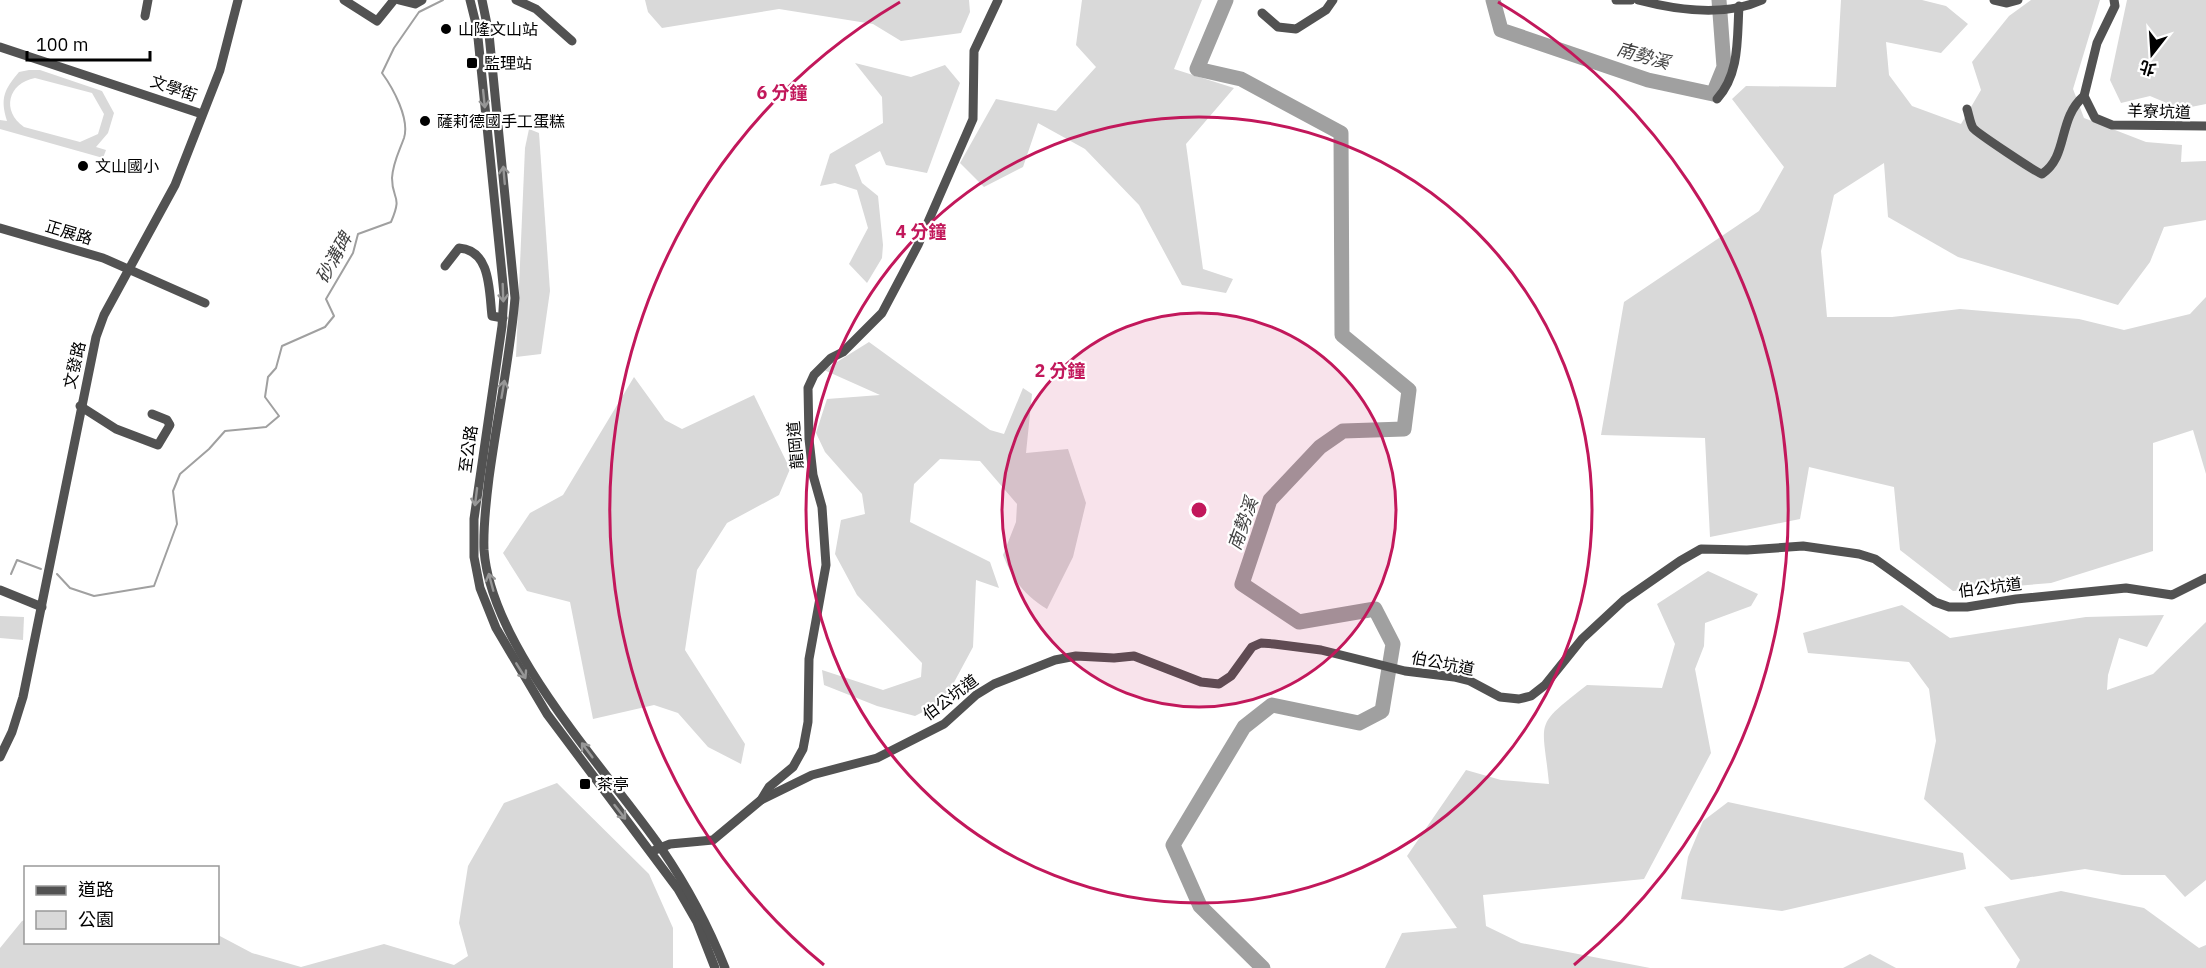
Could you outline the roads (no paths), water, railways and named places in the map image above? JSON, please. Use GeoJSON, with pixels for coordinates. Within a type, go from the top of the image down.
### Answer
{"type":"FeatureCollection","features":[{"type":"Feature","properties":{"kind":"street"},"geometry":{"type":"LineString","coordinates":[[145,16],[148,0]]}},
{"type":"Feature","properties":{"kind":"street","name":"文發路"},"geometry":{"type":"LineString","coordinates":[[0,757],[12,732],[23,697],[80,406],[96,337],[175,185],[220,70],[238,0]]}},
{"type":"Feature","properties":{"kind":"street"},"geometry":{"type":"LineString","coordinates":[[344,0],[377,21],[397,0],[415,4],[422,0]]}},
{"type":"Feature","properties":{"kind":"street","name":"至公路"},"geometry":{"type":"LineString","coordinates":[[470,0],[477,28],[504,294],[503,318],[487,419],[473,538],[480,588],[496,628],[552,711],[656,849]]}},
{"type":"Feature","properties":{"kind":"street","name":"至公路"},"geometry":{"type":"LineString","coordinates":[[482,0],[489,34],[515,298],[485,515],[484,551],[490,583],[506,624],[552,711]]}},
{"type":"Feature","properties":{"kind":"street"},"geometry":{"type":"LineString","coordinates":[[516,0],[536,9],[572,41]]}},
{"type":"Feature","properties":{"kind":"street","name":"龍岡道"},"geometry":{"type":"LineString","coordinates":[[656,849],[713,840],[761,800],[769,787],[793,767],[803,749],[808,722],[809,659],[826,565],[822,507],[813,475],[809,439],[808,388],[814,375],[831,358],[843,352],[882,313],[918,245],[973,119],[974,51],[998,0]]}},
{"type":"Feature","properties":{"kind":"street"},"geometry":{"type":"LineString","coordinates":[[1263,13],[1278,27],[1296,29],[1326,10],[1333,0]]}},
{"type":"Feature","properties":{"kind":"street"},"geometry":{"type":"LineString","coordinates":[[1616,0],[1631,0]]}},
{"type":"Feature","properties":{"kind":"street"},"geometry":{"type":"LineString","coordinates":[[1638,0],[1685,10],[1735,7],[1762,0]]}},
{"type":"Feature","properties":{"kind":"street"},"geometry":{"type":"LineString","coordinates":[[1994,0],[2007,3],[2018,0]]}},
{"type":"Feature","properties":{"kind":"street"},"geometry":{"type":"LineString","coordinates":[[1967,109],[1973,127],[1981,135],[2022,160],[2034,172],[2042,174],[2050,169],[2056,158],[2071,107],[2084,96],[2097,43],[2115,6],[2114,0]]}},
{"type":"Feature","properties":{"kind":"street"},"geometry":{"type":"LineString","coordinates":[[1718,99],[1726,89],[1735,68],[1735,7]]}},
{"type":"Feature","properties":{"kind":"street","name":"文學街"},"geometry":{"type":"LineString","coordinates":[[0,47],[202,114]]}},
{"type":"Feature","properties":{"kind":"street","name":"羊寮坑道"},"geometry":{"type":"LineString","coordinates":[[2084,96],[2095,118],[2112,125],[2206,126]]}},
{"type":"Feature","properties":{"kind":"street"},"geometry":{"type":"LineString","coordinates":[[495,207],[507,205]]}},
{"type":"Feature","properties":{"kind":"street","name":"正展路"},"geometry":{"type":"LineString","coordinates":[[0,228],[75,249],[205,303]]}},
{"type":"Feature","properties":{"kind":"street"},"geometry":{"type":"LineString","coordinates":[[445,266],[459,248],[468,249],[477,254],[483,264],[492,316],[503,318]]}},
{"type":"Feature","properties":{"kind":"street"},"geometry":{"type":"LineString","coordinates":[[80,406],[116,429],[159,445],[170,425],[167,420],[152,414]]}},
{"type":"Feature","properties":{"kind":"street"},"geometry":{"type":"LineString","coordinates":[[487,419],[498,420]]}},
{"type":"Feature","properties":{"kind":"street","name":"伯公坑道"},"geometry":{"type":"LineString","coordinates":[[761,800],[812,776],[877,758],[944,724],[976,695],[994,684],[1054,660],[1076,656],[1114,658],[1134,656],[1201,682],[1219,684],[1231,676],[1252,647],[1261,644],[1321,650],[1406,671],[1470,681],[1500,697],[1519,699],[1531,696],[1545,685],[1582,639],[1624,600],[1701,549],[1747,550],[1803,546],[1859,554],[1875,559],[1935,602],[1949,607],[1967,607],[2016,599],[2126,588],[2172,595],[2206,578]]}},
{"type":"Feature","properties":{"kind":"street"},"geometry":{"type":"LineString","coordinates":[[0,590],[42,607]]}},
{"type":"Feature","properties":{"kind":"street"},"geometry":{"type":"LineString","coordinates":[[496,628],[506,624]]}},
{"type":"Feature","properties":{"kind":"street"},"geometry":{"type":"LineString","coordinates":[[656,849],[697,922],[715,968]]}},
{"type":"Feature","properties":{"kind":"street"},"geometry":{"type":"LineString","coordinates":[[656,849],[704,917],[725,968]]}},
{"type":"Feature","properties":{"kind":"waterway","name":"砂溝碑"},"geometry":{"type":"LineString","coordinates":[[57,574],[70,588],[94,596],[154,586],[177,524],[173,491],[180,474],[209,449],[225,431],[266,427],[279,416],[265,397],[268,377],[276,368],[282,346],[325,327],[334,316],[326,299],[353,253],[358,234],[391,222],[397,202],[392,178],[396,157],[404,138],[405,122],[399,104],[382,73],[394,48],[419,12],[443,0]]}},
{"type":"Feature","properties":{"kind":"waterway","name":"南勢溪"},"geometry":{"type":"LineString","coordinates":[[1226,0],[1197,69],[1241,79],[1341,133],[1342,335],[1409,390],[1404,429],[1343,431],[1320,447],[1270,500],[1242,584],[1299,622],[1375,609],[1393,644],[1382,711],[1359,723],[1272,705],[1244,727],[1173,845],[1200,906],[1263,968]]}},
{"type":"Feature","properties":{"kind":"waterway","name":"南勢溪"},"geometry":{"type":"LineString","coordinates":[[1493,0],[1501,30],[1648,80],[1713,94],[1724,67],[1719,0]]}},
{"type":"Feature","properties":{"kind":"waterway","name":"砂溝碑"},"geometry":{"type":"LineString","coordinates":[[11,574],[17,560],[41,569]]}},
{"type":"Feature","properties":{"kind":"place","name":"山隆文山站"},"geometry":{"type":"Point","coordinates":[446,29]}},
{"type":"Feature","properties":{"kind":"place","name":"監理站"},"geometry":{"type":"Point","coordinates":[472,63]}},
{"type":"Feature","properties":{"kind":"place","name":"薩莉德國手工蛋糕"},"geometry":{"type":"Point","coordinates":[425,121]}},
{"type":"Feature","properties":{"kind":"place","name":"文山國小"},"geometry":{"type":"Point","coordinates":[83,166]}},
{"type":"Feature","properties":{"kind":"place","name":"茶亭"},"geometry":{"type":"Point","coordinates":[585,784]}}]}
